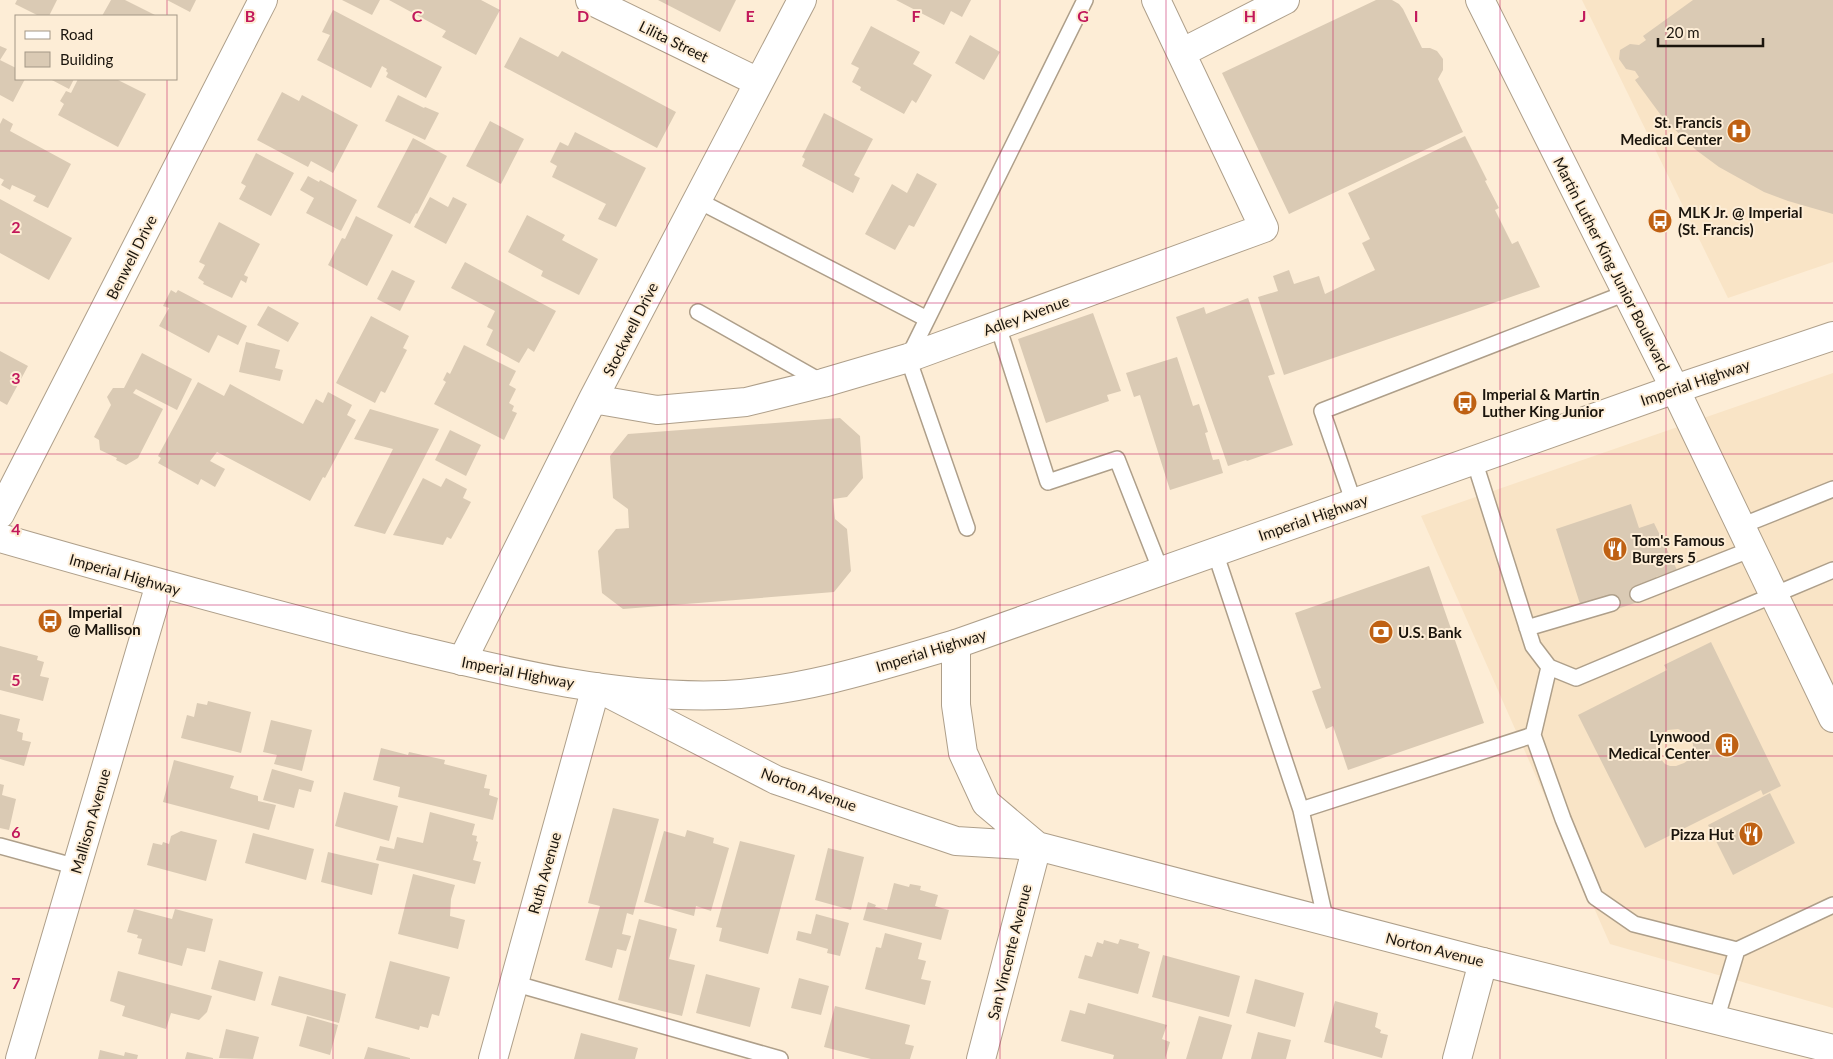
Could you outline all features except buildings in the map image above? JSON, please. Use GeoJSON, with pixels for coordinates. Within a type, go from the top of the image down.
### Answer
{"type":"FeatureCollection","features":[{"type":"Feature","properties":{"kind":"street","name":"Benwell Drive"},"geometry":{"type":"LineString","coordinates":[[0,514],[263,0]]}},
{"type":"Feature","properties":{"kind":"street","name":"Lilita Street"},"geometry":{"type":"LineString","coordinates":[[590,0],[758,82]]}},
{"type":"Feature","properties":{"kind":"street","name":"Stockwell Drive"},"geometry":{"type":"LineString","coordinates":[[462,661],[593,399],[802,0]]}},
{"type":"Feature","properties":{"kind":"street"},"geometry":{"type":"LineString","coordinates":[[1156,0],[1181,52],[1285,0]]}},
{"type":"Feature","properties":{"kind":"street","name":"Martin Luther King Junior Boulevard"},"geometry":{"type":"LineString","coordinates":[[1480,0],[1675,389],[1773,594],[1830,702]]}},
{"type":"Feature","properties":{"kind":"street","name":"Adley Avenue"},"geometry":{"type":"LineString","coordinates":[[593,399],[657,410],[746,402],[823,383],[908,358],[1264,228],[1181,52]]}},
{"type":"Feature","properties":{"kind":"street","name":"Imperial Highway"},"geometry":{"type":"LineString","coordinates":[[0,538],[160,584],[354,635],[522,675],[596,687],[661,693],[726,695],[791,687],[859,672],[956,644],[1675,389],[1833,336]]}},
{"type":"Feature","properties":{"kind":"street","name":"Mallison Avenue"},"geometry":{"type":"LineString","coordinates":[[20,1059],[160,584]]}},
{"type":"Feature","properties":{"kind":"street","name":"Norton Avenue"},"geometry":{"type":"LineString","coordinates":[[956,644],[956,705],[963,753],[986,803],[1037,846]]}},
{"type":"Feature","properties":{"kind":"street","name":"Norton Avenue"},"geometry":{"type":"LineString","coordinates":[[596,687],[776,780],[956,840],[1037,846],[1326,922],[1833,1049]]}},
{"type":"Feature","properties":{"kind":"street","name":"Ruth Avenue"},"geometry":{"type":"LineString","coordinates":[[492,1059],[596,687]]}},
{"type":"Feature","properties":{"kind":"street","name":"San Vincente Avenue"},"geometry":{"type":"LineString","coordinates":[[981,1059],[1037,846]]}},
{"type":"Feature","properties":{"kind":"street"},"geometry":{"type":"LineString","coordinates":[[1457,1059],[1483,962]]}},
{"type":"Feature","properties":{"kind":"lane"},"geometry":{"type":"LineString","coordinates":[[967,528],[908,358],[1085,0]]}},
{"type":"Feature","properties":{"kind":"lane"},"geometry":{"type":"LineString","coordinates":[[697,200],[927,319]]}},
{"type":"Feature","properties":{"kind":"lane"},"geometry":{"type":"LineString","coordinates":[[1354,503],[1322,411],[1626,293]]}},
{"type":"Feature","properties":{"kind":"lane"},"geometry":{"type":"LineString","coordinates":[[698,312],[823,383]]}},
{"type":"Feature","properties":{"kind":"lane"},"geometry":{"type":"LineString","coordinates":[[998,326],[1048,482],[1117,459],[1162,571]]}},
{"type":"Feature","properties":{"kind":"lane"},"geometry":{"type":"LineString","coordinates":[[1474,460],[1533,646],[1549,667],[1576,678],[1833,570]]}},
{"type":"Feature","properties":{"kind":"lane"},"geometry":{"type":"LineString","coordinates":[[1638,594],[1833,490]]}},
{"type":"Feature","properties":{"kind":"lane"},"geometry":{"type":"LineString","coordinates":[[1215,552],[1300,810],[1326,922]]}},
{"type":"Feature","properties":{"kind":"lane"},"geometry":{"type":"LineString","coordinates":[[1527,628],[1612,603]]}},
{"type":"Feature","properties":{"kind":"lane"},"geometry":{"type":"LineString","coordinates":[[1549,667],[1533,735],[1563,819],[1595,897],[1634,924],[1737,950],[1833,905]]}},
{"type":"Feature","properties":{"kind":"lane"},"geometry":{"type":"LineString","coordinates":[[1300,810],[1533,735]]}},
{"type":"Feature","properties":{"kind":"lane"},"geometry":{"type":"LineString","coordinates":[[0,846],[77,867]]}},
{"type":"Feature","properties":{"kind":"lane"},"geometry":{"type":"LineString","coordinates":[[1716,1020],[1737,950]]}},
{"type":"Feature","properties":{"kind":"lane"},"geometry":{"type":"LineString","coordinates":[[513,983],[780,1059]]}},
{"type":"Feature","properties":{"kind":"shaded area","name":"St. Francis Medical Center"},"geometry":{"type":"Polygon","coordinates":[[[1582,0],[1833,0],[1833,262],[1728,298],[1582,0]]]}},
{"type":"Feature","properties":{"kind":"shaded area"},"geometry":{"type":"Polygon","coordinates":[[[1833,373],[1833,1008],[1610,944],[1421,516],[1833,373]]]}},
{"type":"Feature","properties":{"kind":"place","name":"St. Francis Medical Center"},"geometry":{"type":"Point","coordinates":[1739,131]}},
{"type":"Feature","properties":{"kind":"place","name":"MLK Jr. @ Imperial (St. Francis)"},"geometry":{"type":"Point","coordinates":[1660,221]}},
{"type":"Feature","properties":{"kind":"place","name":"Imperial & Martin Luther King Junior"},"geometry":{"type":"Point","coordinates":[1465,403]}},
{"type":"Feature","properties":{"kind":"place","name":"Tom's Famous Burgers 5"},"geometry":{"type":"Point","coordinates":[1615,549]}},
{"type":"Feature","properties":{"kind":"place","name":"Imperial @ Mallison"},"geometry":{"type":"Point","coordinates":[50,621]}},
{"type":"Feature","properties":{"kind":"place","name":"U.S. Bank"},"geometry":{"type":"Point","coordinates":[1381,632]}},
{"type":"Feature","properties":{"kind":"place","name":"Lynwood Medical Center"},"geometry":{"type":"Point","coordinates":[1727,745]}},
{"type":"Feature","properties":{"kind":"place","name":"Pizza Hut"},"geometry":{"type":"Point","coordinates":[1751,834]}}]}
